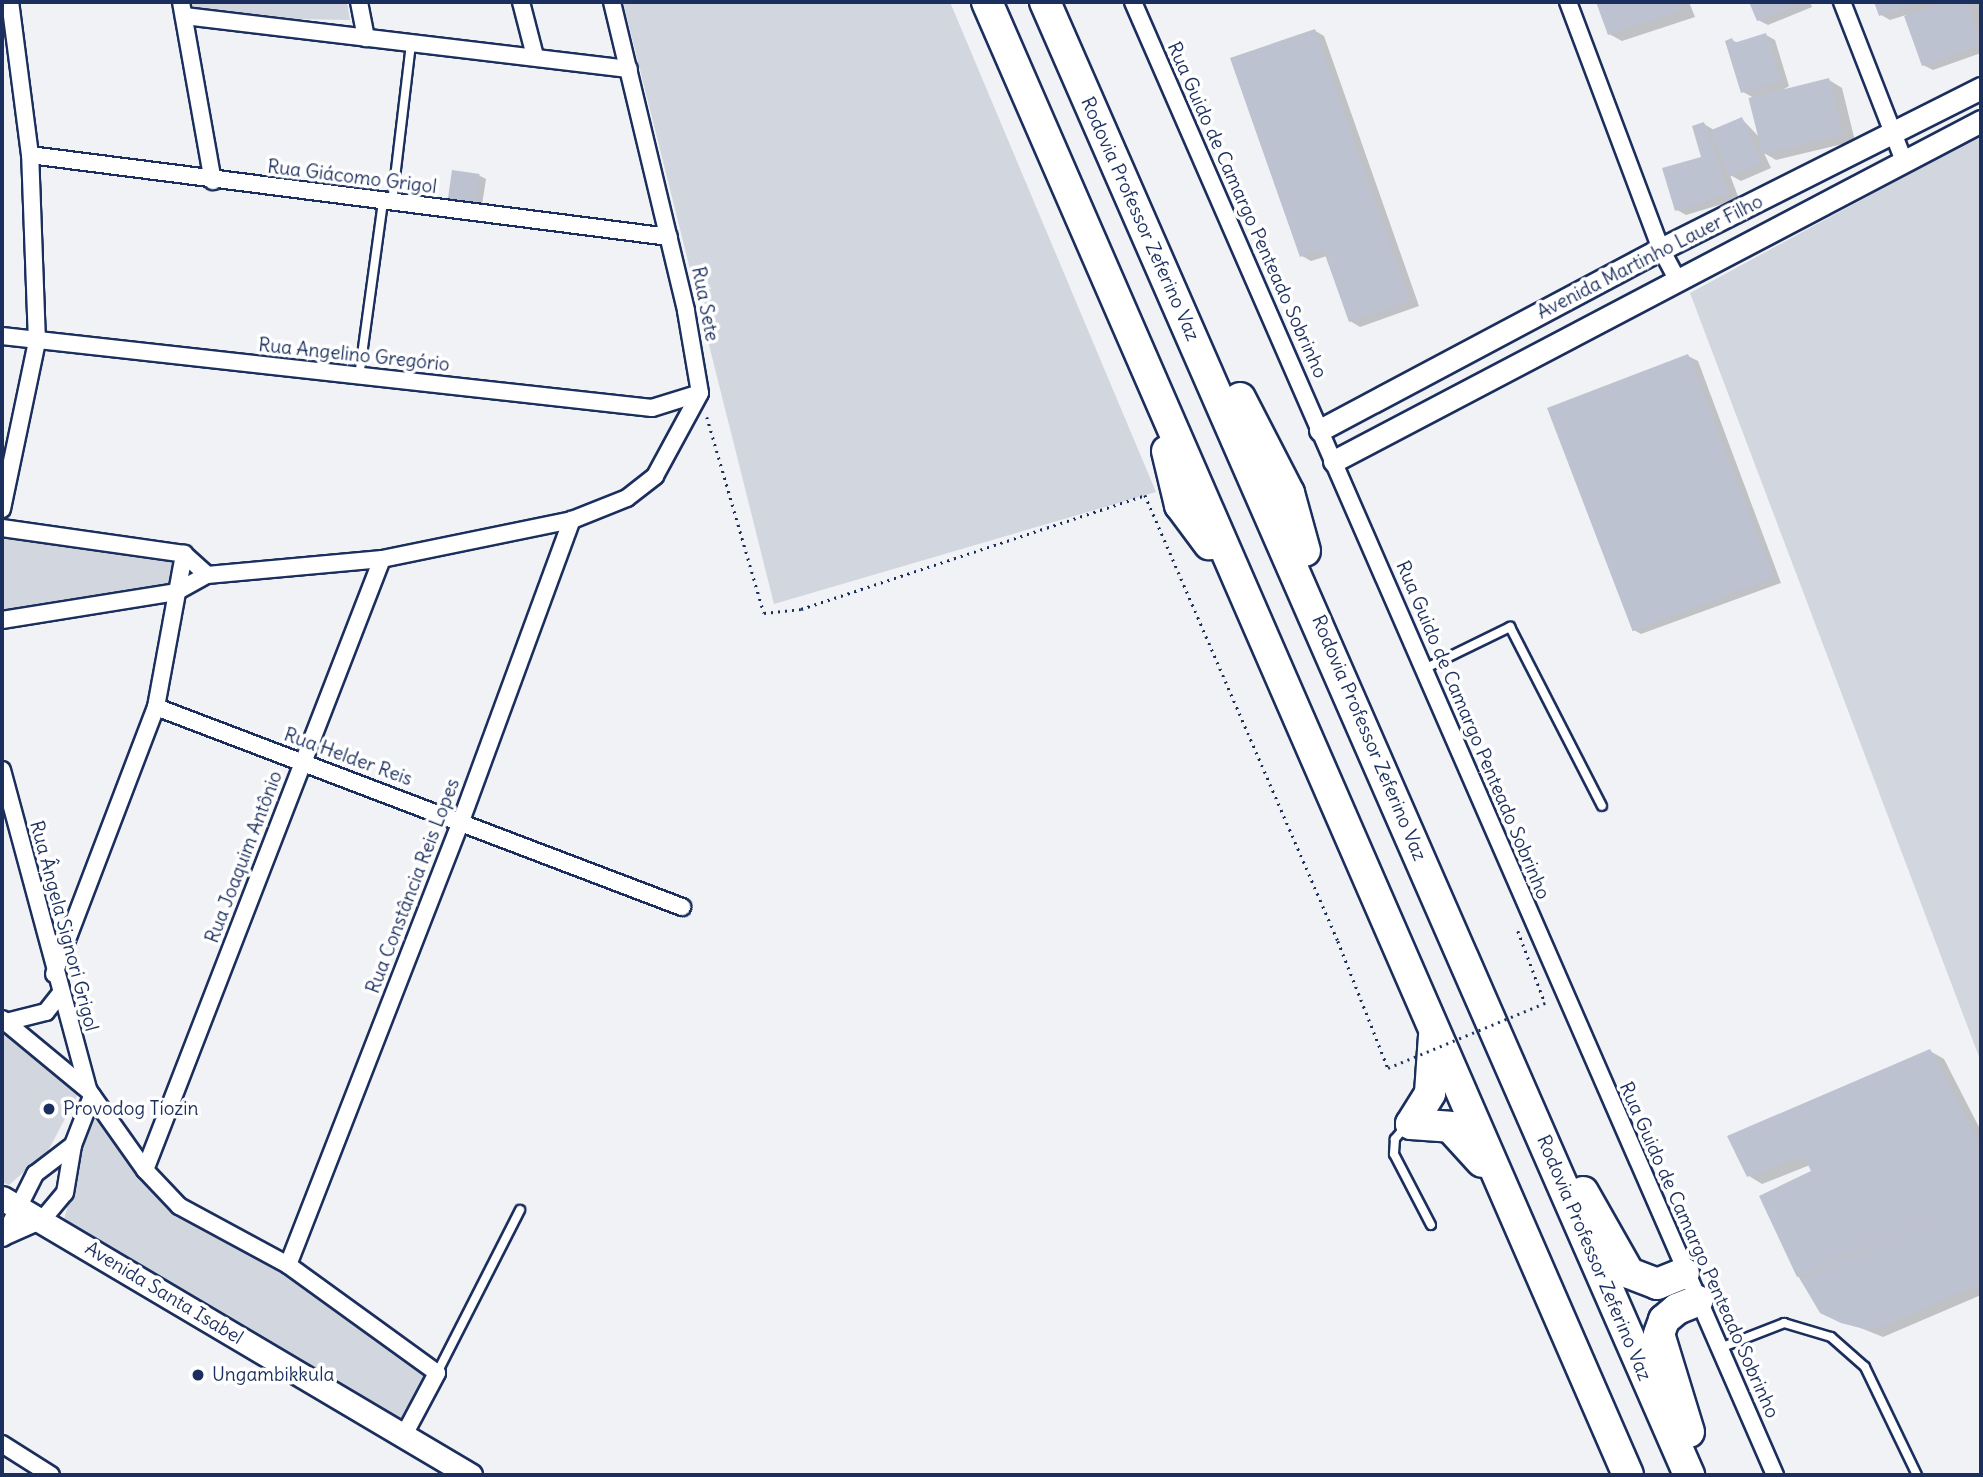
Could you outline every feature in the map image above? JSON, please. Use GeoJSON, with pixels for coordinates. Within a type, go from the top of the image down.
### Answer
{"type":"FeatureCollection","features":[{"type":"Feature","properties":{"kind":"highway"},"geometry":{"type":"LineString","coordinates":[[987,2],[1242,594],[1434,1025],[1628,1475]]}},
{"type":"Feature","properties":{"kind":"highway","name":"Rodovia Professor Zeferino Vaz"},"geometry":{"type":"LineString","coordinates":[[1045,2],[1328,642],[1689,1475]]}},
{"type":"Feature","properties":{"kind":"highway"},"geometry":{"type":"LineString","coordinates":[[1434,1025],[1430,1093],[1411,1124],[1450,1127],[1465,1139],[1503,1187]]}},
{"type":"Feature","properties":{"kind":"highway"},"geometry":{"type":"LineString","coordinates":[[1520,1084],[1629,1273],[1643,1282],[1657,1284],[1684,1273]]}},
{"type":"Feature","properties":{"kind":"highway"},"geometry":{"type":"LineString","coordinates":[[1697,1301],[1664,1320],[1660,1343],[1704,1475]]}},
{"type":"Feature","properties":{"kind":"main road","name":"Avenida Santa Isabel"},"geometry":{"type":"LineString","coordinates":[[10,1202],[470,1475]]}},
{"type":"Feature","properties":{"kind":"street"},"geometry":{"type":"LineString","coordinates":[[2,509],[37,342],[30,155],[10,2]]}},
{"type":"Feature","properties":{"kind":"street"},"geometry":{"type":"LineString","coordinates":[[359,2],[366,38]]}},
{"type":"Feature","properties":{"kind":"street"},"geometry":{"type":"LineString","coordinates":[[522,2],[535,56]]}},
{"type":"Feature","properties":{"kind":"street","name":"Rua Sete"},"geometry":{"type":"LineString","coordinates":[[612,2],[669,237],[700,393]]}},
{"type":"Feature","properties":{"kind":"street","name":"Rua Guido de Camargo Penteado Sobrinho"},"geometry":{"type":"LineString","coordinates":[[1133,2],[1684,1273],[1775,1475]]}},
{"type":"Feature","properties":{"kind":"street"},"geometry":{"type":"LineString","coordinates":[[1568,2],[1661,249],[1677,279]]}},
{"type":"Feature","properties":{"kind":"street"},"geometry":{"type":"LineString","coordinates":[[1842,2],[1891,134],[1904,161]]}},
{"type":"Feature","properties":{"kind":"street"},"geometry":{"type":"LineString","coordinates":[[213,181],[182,9],[366,38],[629,69]]}},
{"type":"Feature","properties":{"kind":"street","name":"Avenida Martinho Lauer Filho"},"geometry":{"type":"LineString","coordinates":[[1320,430],[1661,249],[1981,88]]}},
{"type":"Feature","properties":{"kind":"street","name":"Avenida Martinho Lauer Filho"},"geometry":{"type":"LineString","coordinates":[[1334,461],[1981,121]]}},
{"type":"Feature","properties":{"kind":"street","name":"Rua Giácomo Grigol"},"geometry":{"type":"LineString","coordinates":[[30,155],[213,181],[669,237]]}},
{"type":"Feature","properties":{"kind":"street","name":"Rua Angelino Gregório"},"geometry":{"type":"LineString","coordinates":[[2,336],[37,342],[652,408],[700,393]]}},
{"type":"Feature","properties":{"kind":"street"},"geometry":{"type":"LineString","coordinates":[[2,620],[176,592],[207,575],[382,559],[572,520],[627,498],[655,476],[700,393]]}},
{"type":"Feature","properties":{"kind":"street","name":"Rua Constância Reis Lopes"},"geometry":{"type":"LineString","coordinates":[[288,1265],[461,821],[572,520]]}},
{"type":"Feature","properties":{"kind":"street"},"geometry":{"type":"LineString","coordinates":[[2,527],[184,554],[207,575]]}},
{"type":"Feature","properties":{"kind":"street"},"geometry":{"type":"LineString","coordinates":[[54,974],[156,707],[184,554]]}},
{"type":"Feature","properties":{"kind":"street","name":"Rua Joaquim Antônio"},"geometry":{"type":"LineString","coordinates":[[145,1170],[382,559]]}},
{"type":"Feature","properties":{"kind":"street","name":"Rua Helder Reis"},"geometry":{"type":"LineString","coordinates":[[156,707],[682,907]]}},
{"type":"Feature","properties":{"kind":"street","name":"Rua Ângela Signori Grigol"},"geometry":{"type":"LineString","coordinates":[[2,770],[54,974],[91,1093]]}},
{"type":"Feature","properties":{"kind":"street"},"geometry":{"type":"LineString","coordinates":[[4,1021],[46,1012],[60,994]]}},
{"type":"Feature","properties":{"kind":"street"},"geometry":{"type":"LineString","coordinates":[[4,1021],[91,1093],[145,1170],[179,1206],[288,1265],[437,1373],[403,1437]]}},
{"type":"Feature","properties":{"kind":"street"},"geometry":{"type":"LineString","coordinates":[[3,1239],[42,1220],[65,1193],[73,1145],[91,1093]]}},
{"type":"Feature","properties":{"kind":"street"},"geometry":{"type":"LineString","coordinates":[[3,1239],[10,1202],[35,1174],[73,1145]]}},
{"type":"Feature","properties":{"kind":"street"},"geometry":{"type":"LineString","coordinates":[[2,1444],[51,1475]]}},
{"type":"Feature","properties":{"kind":"lane"},"geometry":{"type":"LineString","coordinates":[[359,377],[411,43]]}},
{"type":"Feature","properties":{"kind":"lane"},"geometry":{"type":"LineString","coordinates":[[1424,669],[1510,627],[1602,806]]}},
{"type":"Feature","properties":{"kind":"lane"},"geometry":{"type":"LineString","coordinates":[[1411,1124],[1395,1139],[1394,1154],[1430,1225]]}},
{"type":"Feature","properties":{"kind":"lane"},"geometry":{"type":"LineString","coordinates":[[437,1373],[520,1210]]}},
{"type":"Feature","properties":{"kind":"lane"},"geometry":{"type":"LineString","coordinates":[[1720,1348],[1784,1323],[1831,1337],[1865,1367],[1917,1475]]}},
{"type":"Feature","properties":{"kind":"path"},"geometry":{"type":"LineString","coordinates":[[700,393],[764,613],[801,609],[1145,495],[1338,941],[1388,1068],[1545,1003],[1515,921]]}},
{"type":"Feature","properties":{"kind":"shaded area"},"geometry":{"type":"Polygon","coordinates":[[[191,2],[347,2],[350,20],[193,17],[191,2]]]}},
{"type":"Feature","properties":{"kind":"shaded area"},"geometry":{"type":"Polygon","coordinates":[[[623,2],[950,2],[1156,492],[774,604],[623,2]]]}},
{"type":"Feature","properties":{"kind":"shaded area"},"geometry":{"type":"Polygon","coordinates":[[[1981,135],[1981,1062],[1690,293],[1981,135]]]}},
{"type":"Feature","properties":{"kind":"shaded area"},"geometry":{"type":"Polygon","coordinates":[[[2,533],[177,553],[171,589],[2,614],[2,533]]]}},
{"type":"Feature","properties":{"kind":"shaded area"},"geometry":{"type":"Polygon","coordinates":[[[2,1022],[81,1088],[48,1151],[9,1185],[2,1182],[2,1022]]]}},
{"type":"Feature","properties":{"kind":"shaded area"},"geometry":{"type":"Polygon","coordinates":[[[92,1113],[170,1211],[285,1272],[429,1378],[402,1430],[45,1225],[64,1220],[92,1113]]]}},
{"type":"Feature","properties":{"kind":"building"},"geometry":{"type":"Polygon","coordinates":[[[1596,2],[1680,2],[1682,10],[1608,35],[1596,2]]]}},
{"type":"Feature","properties":{"kind":"building"},"geometry":{"type":"Polygon","coordinates":[[[1749,2],[1803,2],[1757,21],[1749,2]]]}},
{"type":"Feature","properties":{"kind":"building"},"geometry":{"type":"Polygon","coordinates":[[[1874,2],[1919,2],[1879,16],[1874,2]]]}},
{"type":"Feature","properties":{"kind":"building"},"geometry":{"type":"Polygon","coordinates":[[[1946,2],[1968,2],[1981,45],[1922,66],[1904,16],[1946,2]]]}},
{"type":"Feature","properties":{"kind":"building"},"geometry":{"type":"Polygon","coordinates":[[[1315,29],[1410,301],[1349,322],[1323,249],[1300,257],[1230,58],[1315,29]]]}},
{"type":"Feature","properties":{"kind":"building"},"geometry":{"type":"Polygon","coordinates":[[[1766,33],[1781,81],[1741,93],[1725,41],[1732,38],[1734,43],[1766,33]]]}},
{"type":"Feature","properties":{"kind":"building"},"geometry":{"type":"Polygon","coordinates":[[[1829,78],[1843,134],[1762,154],[1748,98],[1829,78]]]}},
{"type":"Feature","properties":{"kind":"building"},"geometry":{"type":"Polygon","coordinates":[[[1742,117],[1762,163],[1729,177],[1710,131],[1742,117]]]}},
{"type":"Feature","properties":{"kind":"building"},"geometry":{"type":"Polygon","coordinates":[[[1704,122],[1730,194],[1675,211],[1662,168],[1701,157],[1692,126],[1704,122]]]}},
{"type":"Feature","properties":{"kind":"building"},"geometry":{"type":"Polygon","coordinates":[[[452,170],[480,174],[476,203],[448,199],[452,170]]]}},
{"type":"Feature","properties":{"kind":"building"},"geometry":{"type":"Polygon","coordinates":[[[1688,354],[1774,577],[1633,631],[1547,408],[1688,354]]]}},
{"type":"Feature","properties":{"kind":"building"},"geometry":{"type":"Polygon","coordinates":[[[1930,1049],[1981,1146],[1981,1283],[1882,1327],[1868,1330],[1841,1323],[1820,1313],[1800,1279],[1954,1210],[1797,1277],[1759,1196],[1811,1171],[1804,1156],[1747,1177],[1727,1136],[1930,1049]]]}},
{"type":"Feature","properties":{"kind":"place","name":"Provodog Tiozin"},"geometry":{"type":"Point","coordinates":[49,1109]}},
{"type":"Feature","properties":{"kind":"place","name":"Ungambikkula"},"geometry":{"type":"Point","coordinates":[198,1375]}}]}
